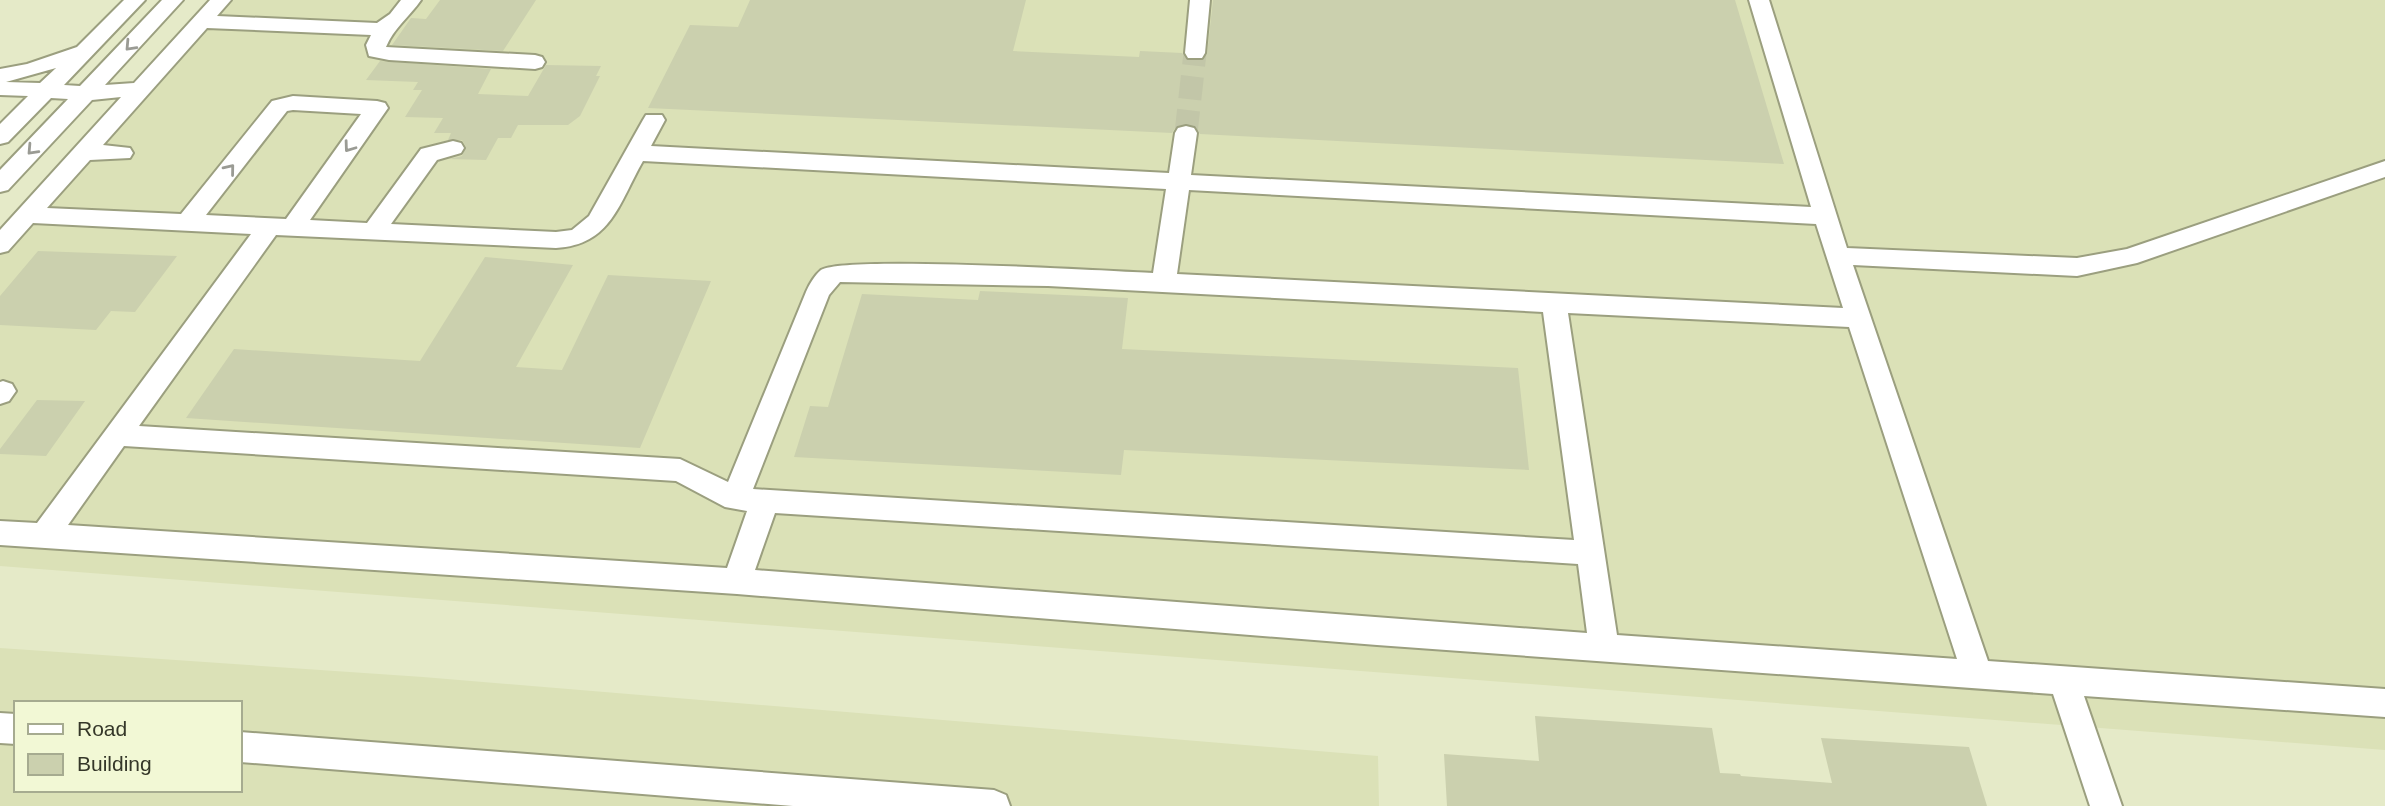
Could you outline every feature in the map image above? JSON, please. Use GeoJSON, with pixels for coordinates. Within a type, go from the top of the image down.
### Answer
{"type":"FeatureCollection","features":[{"type":"Feature","properties":{"kind":"street"},"geometry":{"type":"LineString","coordinates":[[0,136],[11,114],[44,91],[135,0]]}},
{"type":"Feature","properties":{"kind":"street"},"geometry":{"type":"LineString","coordinates":[[0,184],[173,0]]}},
{"type":"Feature","properties":{"kind":"street"},"geometry":{"type":"LineString","coordinates":[[27,215],[143,89],[220,0]]}},
{"type":"Feature","properties":{"kind":"street"},"geometry":{"type":"LineString","coordinates":[[411,0],[397,20],[387,27],[376,45],[376,51],[535,62]]}},
{"type":"Feature","properties":{"kind":"street"},"geometry":{"type":"LineString","coordinates":[[1195,53],[1200,0]]}},
{"type":"Feature","properties":{"kind":"street"},"geometry":{"type":"LineString","coordinates":[[1604,647],[1977,673],[1858,318],[1759,0]]}},
{"type":"Feature","properties":{"kind":"street"},"geometry":{"type":"LineString","coordinates":[[201,22],[387,27]]}},
{"type":"Feature","properties":{"kind":"street"},"geometry":{"type":"LineString","coordinates":[[0,76],[54,63],[88,48]]}},
{"type":"Feature","properties":{"kind":"street"},"geometry":{"type":"LineString","coordinates":[[0,88],[88,93],[143,89]]}},
{"type":"Feature","properties":{"kind":"street"},"geometry":{"type":"LineString","coordinates":[[44,536],[116,435],[377,108],[293,103],[280,106],[187,223]]}},
{"type":"Feature","properties":{"kind":"street"},"geometry":{"type":"LineString","coordinates":[[11,114],[64,116],[111,123]]}},
{"type":"Feature","properties":{"kind":"street"},"geometry":{"type":"LineString","coordinates":[[373,232],[578,239],[589,233],[598,221],[654,120]]}},
{"type":"Feature","properties":{"kind":"street"},"geometry":{"type":"LineString","coordinates":[[1164,281],[1185,133]]}},
{"type":"Feature","properties":{"kind":"street"},"geometry":{"type":"LineString","coordinates":[[373,232],[429,154],[453,148]]}},
{"type":"Feature","properties":{"kind":"street"},"geometry":{"type":"LineString","coordinates":[[1838,256],[2077,267],[2129,257],[2385,169]]}},
{"type":"Feature","properties":{"kind":"street"},"geometry":{"type":"LineString","coordinates":[[1180,181],[1826,216]]}},
{"type":"Feature","properties":{"kind":"street"},"geometry":{"type":"LineString","coordinates":[[27,215],[280,227]]}},
{"type":"Feature","properties":{"kind":"street"},"geometry":{"type":"LineString","coordinates":[[735,499],[817,292],[830,276],[840,273],[970,272],[1858,318]]}},
{"type":"Feature","properties":{"kind":"street"},"geometry":{"type":"LineString","coordinates":[[116,435],[680,470],[735,499],[1591,553],[1554,303]]}},
{"type":"Feature","properties":{"kind":"street"},"geometry":{"type":"LineString","coordinates":[[44,536],[737,581],[765,501]]}},
{"type":"Feature","properties":{"kind":"street"},"geometry":{"type":"LineString","coordinates":[[2106,806],[2063,679],[2385,702]]}},
{"type":"Feature","properties":{"kind":"street"},"geometry":{"type":"LineString","coordinates":[[242,747],[730,796],[994,806]]}},
{"type":"Feature","properties":{"kind":"lane"},"geometry":{"type":"LineString","coordinates":[[85,152],[122,153]]}},
{"type":"Feature","properties":{"kind":"lane"},"geometry":{"type":"LineString","coordinates":[[636,153],[1180,181]]}},
{"type":"Feature","properties":{"kind":"lane"},"geometry":{"type":"LineString","coordinates":[[0,246],[27,215]]}},
{"type":"Feature","properties":{"kind":"lane"},"geometry":{"type":"LineString","coordinates":[[280,227],[373,232]]}},
{"type":"Feature","properties":{"kind":"lane"},"geometry":{"type":"LineString","coordinates":[[0,533],[44,536]]}},
{"type":"Feature","properties":{"kind":"lane"},"geometry":{"type":"LineString","coordinates":[[737,581],[1604,647],[1591,553]]}},
{"type":"Feature","properties":{"kind":"lane"},"geometry":{"type":"LineString","coordinates":[[1977,673],[2063,679]]}},
{"type":"Feature","properties":{"kind":"shaded area"},"geometry":{"type":"Polygon","coordinates":[[[216,0],[2385,0],[2385,750],[0,566],[0,245],[216,0]]]}},
{"type":"Feature","properties":{"kind":"shaded area"},"geometry":{"type":"Polygon","coordinates":[[[0,648],[423,677],[1378,756],[1379,806],[0,806],[0,648]]]}},
{"type":"Feature","properties":{"kind":"building"},"geometry":{"type":"Polygon","coordinates":[[[440,0],[536,0],[503,51],[392,45],[411,18],[426,19],[440,0]]]}},
{"type":"Feature","properties":{"kind":"building"},"geometry":{"type":"Polygon","coordinates":[[[750,0],[1026,0],[1013,51],[1139,57],[1140,51],[1182,53],[1188,61],[1202,61],[1207,54],[1213,0],[1735,0],[1784,164],[1200,134],[1196,127],[1187,123],[1177,125],[1172,133],[648,108],[690,25],[738,27],[750,0]]]}},
{"type":"Feature","properties":{"kind":"building"},"geometry":{"type":"Polygon","coordinates":[[[380,61],[491,69],[478,94],[528,96],[546,65],[601,66],[596,76],[600,76],[580,116],[568,125],[518,125],[511,138],[498,138],[486,160],[449,159],[462,156],[466,147],[462,140],[448,140],[451,133],[434,133],[443,118],[405,117],[422,90],[413,90],[418,82],[366,80],[380,61]]]}},
{"type":"Feature","properties":{"kind":"building"},"geometry":{"type":"Polygon","coordinates":[[[38,251],[177,256],[135,312],[111,311],[96,330],[0,325],[0,296],[38,251]]]}},
{"type":"Feature","properties":{"kind":"building"},"geometry":{"type":"Polygon","coordinates":[[[485,257],[573,265],[516,367],[562,370],[608,275],[711,281],[640,448],[186,418],[234,349],[420,361],[485,257]]]}},
{"type":"Feature","properties":{"kind":"building"},"geometry":{"type":"Polygon","coordinates":[[[980,291],[1128,298],[1122,349],[1518,368],[1529,470],[1124,450],[1121,475],[794,457],[810,406],[828,407],[862,294],[978,300],[980,291]]]}},
{"type":"Feature","properties":{"kind":"building"},"geometry":{"type":"Polygon","coordinates":[[[37,400],[85,401],[46,456],[0,454],[0,449],[37,400]]]}},
{"type":"Feature","properties":{"kind":"building"},"geometry":{"type":"Polygon","coordinates":[[[1535,716],[1712,728],[1720,773],[1832,783],[1821,738],[1969,747],[1987,806],[1447,806],[1444,754],[1539,761],[1535,716]]]}},
{"type":"Feature","properties":{"kind":"tunnel"},"geometry":{"type":"LineString","coordinates":[[1186,133],[1195,53]]}}]}
